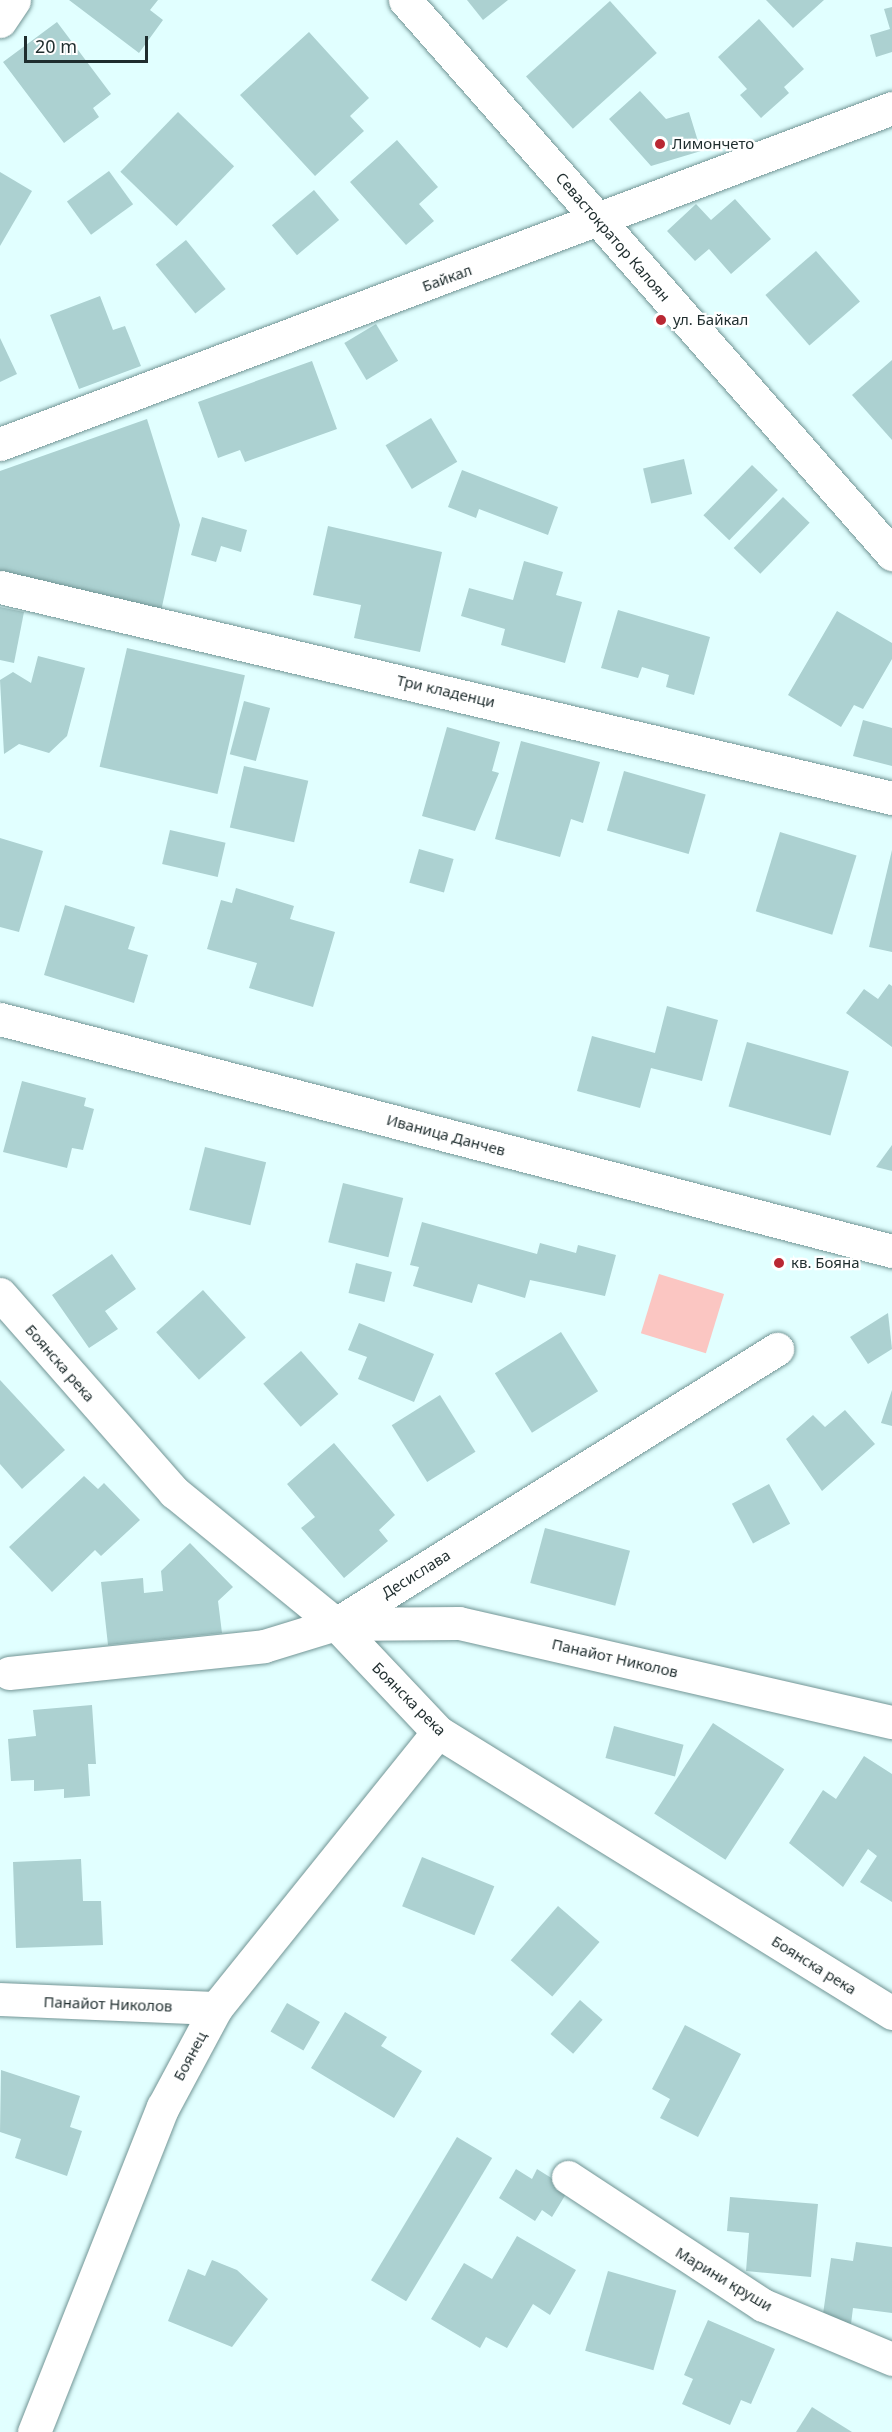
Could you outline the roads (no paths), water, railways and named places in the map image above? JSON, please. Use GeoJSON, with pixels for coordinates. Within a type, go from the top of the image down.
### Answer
{"type":"FeatureCollection","features":[{"type":"Feature","properties":{"kind":"street"},"geometry":{"type":"LineString","coordinates":[[0,21],[14,0]]}},
{"type":"Feature","properties":{"kind":"street","name":"Севастократор Калоян"},"geometry":{"type":"LineString","coordinates":[[405,0],[892,554]]}},
{"type":"Feature","properties":{"kind":"street","name":"Байкал"},"geometry":{"type":"LineString","coordinates":[[0,444],[600,222],[892,108]]}},
{"type":"Feature","properties":{"kind":"street","name":"Три кладенци"},"geometry":{"type":"LineString","coordinates":[[0,587],[892,798]]}},
{"type":"Feature","properties":{"kind":"street","name":"Иваница Данчев"},"geometry":{"type":"LineString","coordinates":[[0,1019],[892,1251]]}},
{"type":"Feature","properties":{"kind":"street","name":"Боянска река"},"geometry":{"type":"LineString","coordinates":[[0,1294],[174,1492],[336,1624],[438,1732],[892,2013]]}},
{"type":"Feature","properties":{"kind":"street","name":"Десислава"},"geometry":{"type":"LineString","coordinates":[[9,1673],[264,1646],[336,1624],[777,1349]]}},
{"type":"Feature","properties":{"kind":"street","name":"Панайот Николов"},"geometry":{"type":"LineString","coordinates":[[336,1624],[459,1623],[892,1722]]}},
{"type":"Feature","properties":{"kind":"street","name":"Боянец"},"geometry":{"type":"LineString","coordinates":[[34,2432],[163,2107],[216,2008],[438,1732]]}},
{"type":"Feature","properties":{"kind":"street","name":"Панайот Николов"},"geometry":{"type":"LineString","coordinates":[[0,1999],[216,2008]]}},
{"type":"Feature","properties":{"kind":"street","name":"Марини круши"},"geometry":{"type":"LineString","coordinates":[[568,2177],[763,2305],[892,2359]]}},
{"type":"Feature","properties":{"kind":"place","name":"Лимончето"},"geometry":{"type":"Point","coordinates":[660,144]}},
{"type":"Feature","properties":{"kind":"place","name":"ул. Байкал"},"geometry":{"type":"Point","coordinates":[661,320]}},
{"type":"Feature","properties":{"kind":"place","name":"кв. Бояна"},"geometry":{"type":"Point","coordinates":[779,1263]}}]}
